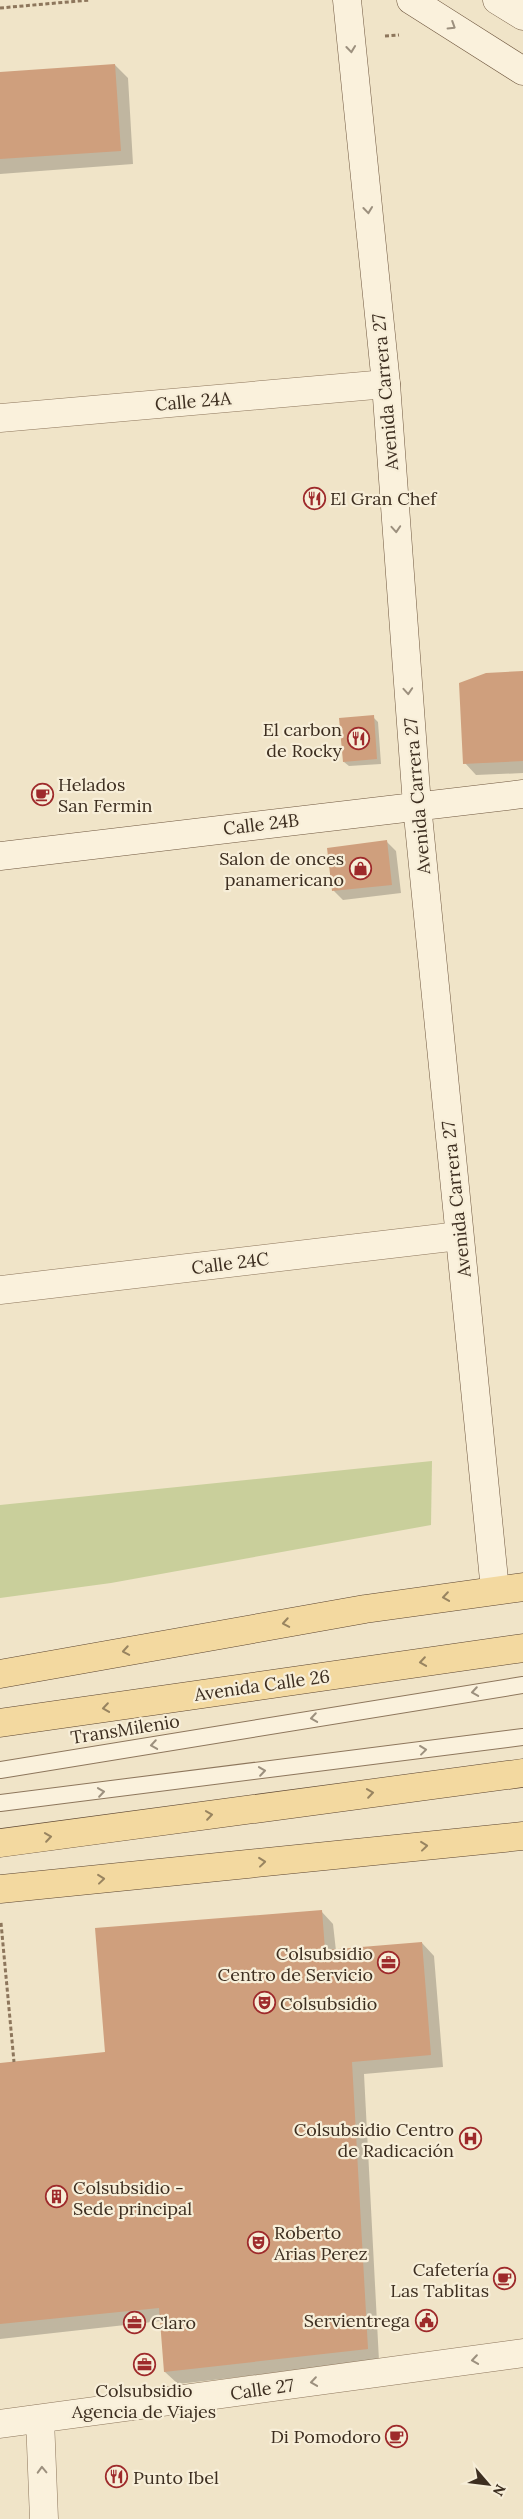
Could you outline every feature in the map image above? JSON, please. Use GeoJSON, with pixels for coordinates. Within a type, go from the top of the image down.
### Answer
{"type":"FeatureCollection","features":[{"type":"Feature","properties":{"kind":"main road"},"geometry":{"type":"LineString","coordinates":[[0,1674],[365,1609],[523,1587]]}},
{"type":"Feature","properties":{"kind":"main road","name":"Avenida Calle 26"},"geometry":{"type":"LineString","coordinates":[[0,1723],[523,1648]]}},
{"type":"Feature","properties":{"kind":"main road"},"geometry":{"type":"LineString","coordinates":[[0,1843],[523,1773]]}},
{"type":"Feature","properties":{"kind":"main road"},"geometry":{"type":"LineString","coordinates":[[0,1889],[523,1836]]}},
{"type":"Feature","properties":{"kind":"street","name":"Avenida Carrera 27"},"geometry":{"type":"LineString","coordinates":[[347,0],[386,384],[417,805],[495,1590]]}},
{"type":"Feature","properties":{"kind":"street"},"geometry":{"type":"LineString","coordinates":[[411,0],[523,72]]}},
{"type":"Feature","properties":{"kind":"street"},"geometry":{"type":"LineString","coordinates":[[497,0],[523,16]]}},
{"type":"Feature","properties":{"kind":"street","name":"Calle 24A"},"geometry":{"type":"LineString","coordinates":[[0,418],[386,384]]}},
{"type":"Feature","properties":{"kind":"street","name":"Calle 24B"},"geometry":{"type":"LineString","coordinates":[[0,856],[417,805],[523,794]]}},
{"type":"Feature","properties":{"kind":"street","name":"Calle 24C"},"geometry":{"type":"LineString","coordinates":[[0,1290],[459,1236]]}},
{"type":"Feature","properties":{"kind":"street","name":"Calle 27"},"geometry":{"type":"LineString","coordinates":[[0,2424],[523,2353]]}},
{"type":"Feature","properties":{"kind":"street"},"geometry":{"type":"LineString","coordinates":[[40,2419],[44,2519]]}},
{"type":"Feature","properties":{"kind":"lane","name":"TransMilenio"},"geometry":{"type":"LineString","coordinates":[[0,1770],[523,1685]]}},
{"type":"Feature","properties":{"kind":"lane"},"geometry":{"type":"LineString","coordinates":[[0,1803],[523,1737]]}},
{"type":"Feature","properties":{"kind":"path"},"geometry":{"type":"LineString","coordinates":[[0,8],[90,0]]}},
{"type":"Feature","properties":{"kind":"path"},"geometry":{"type":"LineString","coordinates":[[1,1922],[14,2062]]}},
{"type":"Feature","properties":{"kind":"green space"},"geometry":{"type":"Polygon","coordinates":[[[432,1461],[431,1525],[111,1583],[0,1598],[0,1505],[432,1461]]]}},
{"type":"Feature","properties":{"kind":"building"},"geometry":{"type":"Polygon","coordinates":[[[115,64],[121,151],[0,159],[0,72],[115,64]]]}},
{"type":"Feature","properties":{"kind":"building"},"geometry":{"type":"Polygon","coordinates":[[[523,671],[523,761],[463,764],[459,683],[486,673],[523,671]]]}},
{"type":"Feature","properties":{"kind":"building","name":"El carbon de Rocky"},"geometry":{"type":"Polygon","coordinates":[[[374,715],[377,759],[343,762],[339,718],[374,715]]]}},
{"type":"Feature","properties":{"kind":"building","name":"Salon de onces panamericano"},"geometry":{"type":"Polygon","coordinates":[[[387,840],[392,885],[332,891],[327,848],[387,840]]]}},
{"type":"Feature","properties":{"kind":"building"},"geometry":{"type":"Polygon","coordinates":[[[322,1910],[325,1950],[422,1942],[431,2055],[352,2062],[368,2349],[164,2372],[159,2308],[0,2324],[0,2063],[105,2052],[95,1928],[322,1910]]]}},
{"type":"Feature","properties":{"kind":"place","name":"El Gran Chef"},"geometry":{"type":"Point","coordinates":[314,498]}},
{"type":"Feature","properties":{"kind":"place","name":"El carbon de Rocky"},"geometry":{"type":"Point","coordinates":[358,739]}},
{"type":"Feature","properties":{"kind":"place","name":"Helados San Fermin"},"geometry":{"type":"Point","coordinates":[42,794]}},
{"type":"Feature","properties":{"kind":"place","name":"Salon de onces panamericano"},"geometry":{"type":"Point","coordinates":[360,868]}},
{"type":"Feature","properties":{"kind":"place","name":"Colsubsidio Centro de Servicio"},"geometry":{"type":"Point","coordinates":[389,1963]}},
{"type":"Feature","properties":{"kind":"place","name":"Colsubsidio"},"geometry":{"type":"Point","coordinates":[264,2003]}},
{"type":"Feature","properties":{"kind":"place","name":"Colsubsidio Centro de Radicación"},"geometry":{"type":"Point","coordinates":[470,2139]}},
{"type":"Feature","properties":{"kind":"place","name":"Colsubsidio - Sede principal"},"geometry":{"type":"Point","coordinates":[57,2197]}},
{"type":"Feature","properties":{"kind":"place","name":"Roberto Arias Perez"},"geometry":{"type":"Point","coordinates":[258,2242]}},
{"type":"Feature","properties":{"kind":"place","name":"Cafetería Las Tablitas"},"geometry":{"type":"Point","coordinates":[505,2279]}},
{"type":"Feature","properties":{"kind":"place","name":"Servientrega"},"geometry":{"type":"Point","coordinates":[426,2320]}},
{"type":"Feature","properties":{"kind":"place","name":"Claro"},"geometry":{"type":"Point","coordinates":[135,2322]}},
{"type":"Feature","properties":{"kind":"place","name":"Colsubsidio Agencia de Viajes"},"geometry":{"type":"Point","coordinates":[144,2365]}},
{"type":"Feature","properties":{"kind":"place","name":"Di Pomodoro"},"geometry":{"type":"Point","coordinates":[397,2436]}},
{"type":"Feature","properties":{"kind":"place","name":"Punto Ibel"},"geometry":{"type":"Point","coordinates":[117,2477]}}]}
